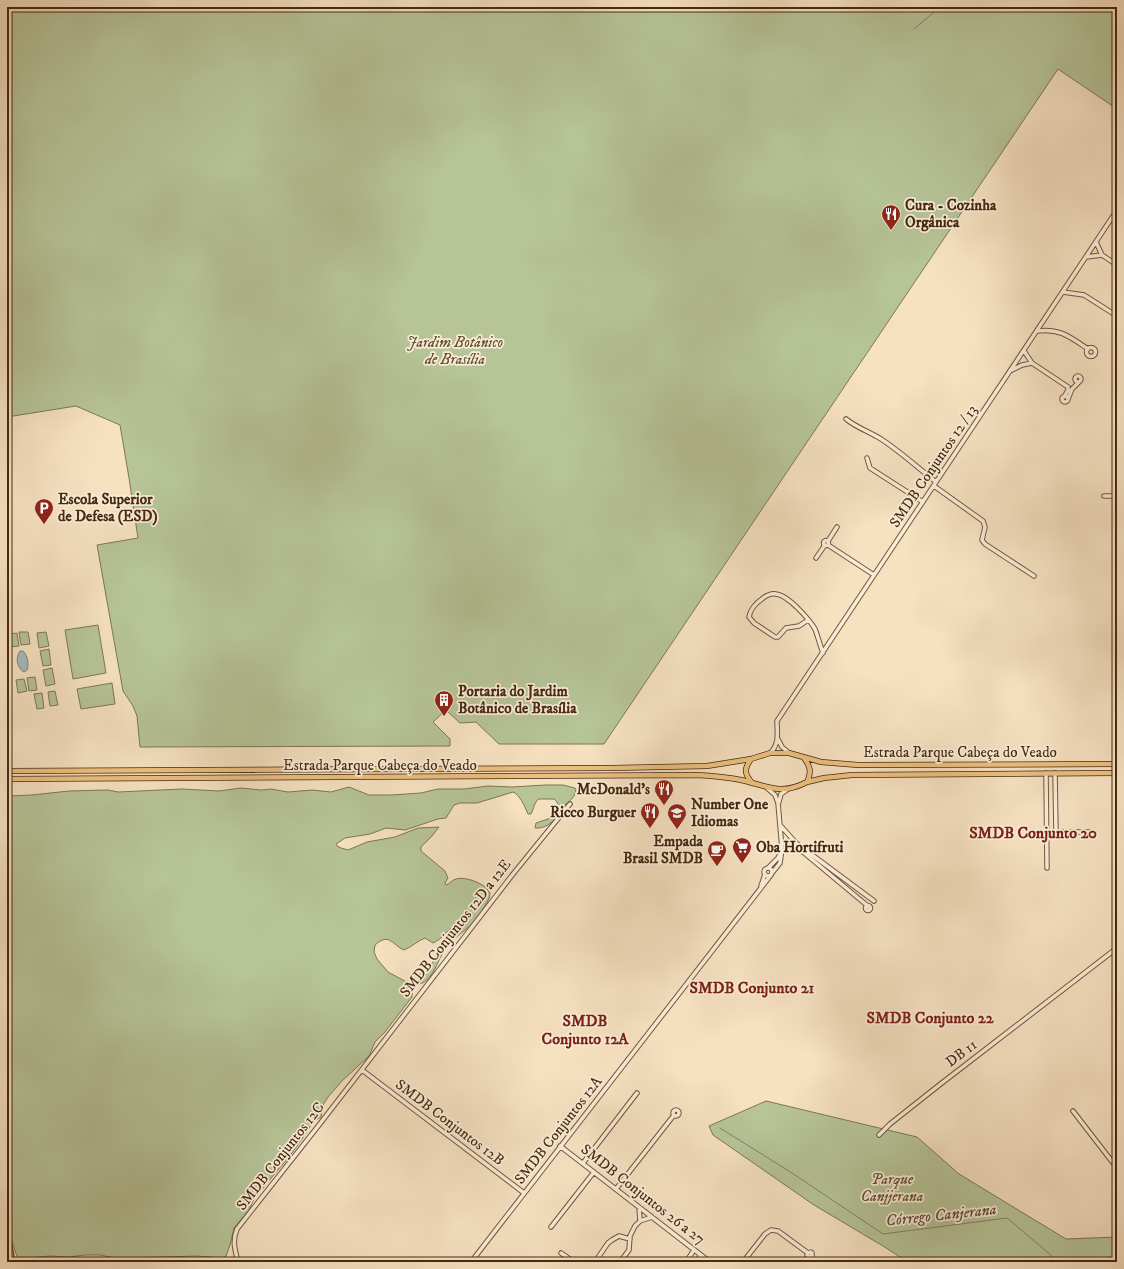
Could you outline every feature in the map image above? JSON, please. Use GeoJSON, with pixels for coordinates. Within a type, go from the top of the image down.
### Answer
{"type":"FeatureCollection","features":[{"type":"Feature","properties":{"kind":"highway"},"geometry":{"type":"LineString","coordinates":[[7,1235],[12,1262]]}},
{"type":"Feature","properties":{"kind":"main road"},"geometry":{"type":"LineString","coordinates":[[770,753],[789,753],[804,758],[810,767],[807,782],[788,789],[775,790],[752,783],[748,778],[745,771],[751,759],[770,753]]}},
{"type":"Feature","properties":{"kind":"main road","name":"Estrada Parque Cabeça do Veado"},"geometry":{"type":"LineString","coordinates":[[804,758],[838,764],[858,765],[1117,764]]}},
{"type":"Feature","properties":{"kind":"main road","name":"Estrada Parque Cabeça do Veado"},"geometry":{"type":"LineString","coordinates":[[7,771],[678,767],[722,764],[751,759]]}},
{"type":"Feature","properties":{"kind":"main road"},"geometry":{"type":"LineString","coordinates":[[162,769],[162,778]]}},
{"type":"Feature","properties":{"kind":"main road"},"geometry":{"type":"LineString","coordinates":[[170,769],[170,778]]}},
{"type":"Feature","properties":{"kind":"main road","name":"Estrada Parque Cabeça do Veado"},"geometry":{"type":"LineString","coordinates":[[807,782],[824,778],[852,775],[1117,773]]}},
{"type":"Feature","properties":{"kind":"main road","name":"Estrada Parque Cabeça do Veado"},"geometry":{"type":"LineString","coordinates":[[7,779],[698,775],[727,777],[752,783]]}},
{"type":"Feature","properties":{"kind":"street","name":"SMDB Conjuntos 12 / 13"},"geometry":{"type":"LineString","coordinates":[[770,753],[775,747],[778,738],[777,721],[1116,213]]}},
{"type":"Feature","properties":{"kind":"street"},"geometry":{"type":"LineString","coordinates":[[1096,242],[1102,256]]}},
{"type":"Feature","properties":{"kind":"street"},"geometry":{"type":"LineString","coordinates":[[1086,257],[1102,256],[1117,265]]}},
{"type":"Feature","properties":{"kind":"street"},"geometry":{"type":"LineString","coordinates":[[1063,292],[1076,292],[1084,295],[1117,316]]}},
{"type":"Feature","properties":{"kind":"street"},"geometry":{"type":"LineString","coordinates":[[1037,331],[1052,330],[1063,333],[1088,349]]}},
{"type":"Feature","properties":{"kind":"street"},"geometry":{"type":"LineString","coordinates":[[1024,351],[1032,363],[1068,387]]}},
{"type":"Feature","properties":{"kind":"street"},"geometry":{"type":"LineString","coordinates":[[1011,370],[1022,365],[1032,363]]}},
{"type":"Feature","properties":{"kind":"street"},"geometry":{"type":"LineString","coordinates":[[1075,378],[1076,381],[1079,382],[1066,398],[1068,387],[1072,385],[1075,378]]}},
{"type":"Feature","properties":{"kind":"street"},"geometry":{"type":"LineString","coordinates":[[846,419],[860,429],[881,439],[935,484],[983,521],[985,527],[982,540],[985,544],[1034,576]]}},
{"type":"Feature","properties":{"kind":"street"},"geometry":{"type":"LineString","coordinates":[[867,458],[870,468],[922,502]]}},
{"type":"Feature","properties":{"kind":"street"},"geometry":{"type":"LineString","coordinates":[[1104,496],[1117,496]]}},
{"type":"Feature","properties":{"kind":"street"},"geometry":{"type":"LineString","coordinates":[[816,558],[827,544],[837,527]]}},
{"type":"Feature","properties":{"kind":"street"},"geometry":{"type":"LineString","coordinates":[[827,544],[874,575]]}},
{"type":"Feature","properties":{"kind":"street"},"geometry":{"type":"LineString","coordinates":[[808,620],[799,626],[786,628],[775,637],[754,623],[749,617],[750,611],[760,600],[765,597],[775,594],[789,600],[808,620],[815,630],[823,653]]}},
{"type":"Feature","properties":{"kind":"street"},"geometry":{"type":"LineString","coordinates":[[778,738],[782,747],[789,753]]}},
{"type":"Feature","properties":{"kind":"street"},"geometry":{"type":"LineString","coordinates":[[1055,773],[1056,831],[1089,832]]}},
{"type":"Feature","properties":{"kind":"street"},"geometry":{"type":"LineString","coordinates":[[1046,774],[1047,868]]}},
{"type":"Feature","properties":{"kind":"street"},"geometry":{"type":"LineString","coordinates":[[767,788],[775,794],[778,803]]}},
{"type":"Feature","properties":{"kind":"street"},"geometry":{"type":"LineString","coordinates":[[778,803],[780,796],[788,789]]}},
{"type":"Feature","properties":{"kind":"street","name":"SMDB Conjuntos 12A"},"geometry":{"type":"LineString","coordinates":[[471,1262],[780,863],[782,842],[778,803]]}},
{"type":"Feature","properties":{"kind":"street","name":"SMDB Conjuntos 12D a 12E"},"geometry":{"type":"LineString","coordinates":[[362,1070],[512,874],[570,804]]}},
{"type":"Feature","properties":{"kind":"street"},"geometry":{"type":"LineString","coordinates":[[780,825],[796,843],[874,902]]}},
{"type":"Feature","properties":{"kind":"street"},"geometry":{"type":"LineString","coordinates":[[782,842],[803,852],[869,906],[870,910],[867,911],[864,902]]}},
{"type":"Feature","properties":{"kind":"street"},"geometry":{"type":"LineString","coordinates":[[761,888],[765,870],[778,858],[782,849]]}},
{"type":"Feature","properties":{"kind":"street"},"geometry":{"type":"LineString","coordinates":[[765,874],[767,876],[771,874],[771,870],[768,868]]}},
{"type":"Feature","properties":{"kind":"street","name":"DB 11"},"geometry":{"type":"LineString","coordinates":[[879,1135],[890,1124],[938,1086],[1117,948]]}},
{"type":"Feature","properties":{"kind":"street","name":"SMDB Conjuntos 12B"},"geometry":{"type":"LineString","coordinates":[[362,1070],[524,1193]]}},
{"type":"Feature","properties":{"kind":"street","name":"SMDB Conjuntos 12C"},"geometry":{"type":"LineString","coordinates":[[238,1262],[234,1246],[234,1236],[238,1229],[362,1070]]}},
{"type":"Feature","properties":{"kind":"street"},"geometry":{"type":"LineString","coordinates":[[583,1163],[637,1093]]}},
{"type":"Feature","properties":{"kind":"street"},"geometry":{"type":"LineString","coordinates":[[1073,1111],[1117,1168]]}},
{"type":"Feature","properties":{"kind":"street"},"geometry":{"type":"LineString","coordinates":[[616,1189],[674,1115]]}},
{"type":"Feature","properties":{"kind":"street","name":"SMDB Conjuntos 26 a 27"},"geometry":{"type":"LineString","coordinates":[[560,1146],[710,1262]]}},
{"type":"Feature","properties":{"kind":"street"},"geometry":{"type":"LineString","coordinates":[[551,1228],[594,1172]]}},
{"type":"Feature","properties":{"kind":"street"},"geometry":{"type":"LineString","coordinates":[[639,1208],[640,1221]]}},
{"type":"Feature","properties":{"kind":"street"},"geometry":{"type":"LineString","coordinates":[[620,1262],[629,1250],[632,1231],[640,1221],[652,1217]]}},
{"type":"Feature","properties":{"kind":"street"},"geometry":{"type":"LineString","coordinates":[[743,1262],[765,1234],[771,1230],[778,1231],[808,1252]]}},
{"type":"Feature","properties":{"kind":"street"},"geometry":{"type":"LineString","coordinates":[[595,1262],[612,1240],[619,1236],[630,1239]]}},
{"type":"Feature","properties":{"kind":"street"},"geometry":{"type":"LineString","coordinates":[[686,1262],[694,1250]]}},
{"type":"Feature","properties":{"kind":"street"},"geometry":{"type":"LineString","coordinates":[[561,1253],[574,1262]]}},
{"type":"Feature","properties":{"kind":"street"},"geometry":{"type":"LineString","coordinates":[[696,1262],[701,1255]]}},
{"type":"Feature","properties":{"kind":"green space","name":"Jardim Botânico de Brasília"},"geometry":{"type":"Polygon","coordinates":[[[7,7],[1117,7],[1117,109],[1058,69],[604,744],[499,744],[476,722],[460,723],[446,710],[433,722],[450,739],[450,746],[140,747],[137,716],[133,706],[123,691],[97,545],[138,538],[120,425],[76,406],[7,417],[7,7]]]}},
{"type":"Feature","properties":{"kind":"green space"},"geometry":{"type":"Polygon","coordinates":[[[98,625],[106,673],[73,679],[65,630],[98,625]]]}},
{"type":"Feature","properties":{"kind":"green space"},"geometry":{"type":"Polygon","coordinates":[[[19,632],[28,632],[30,644],[21,645],[19,632]]]}},
{"type":"Feature","properties":{"kind":"green space"},"geometry":{"type":"Polygon","coordinates":[[[46,632],[49,646],[39,648],[37,633],[46,632]]]}},
{"type":"Feature","properties":{"kind":"green space"},"geometry":{"type":"Polygon","coordinates":[[[17,633],[19,646],[10,647],[8,634],[17,633]]]}},
{"type":"Feature","properties":{"kind":"green space"},"geometry":{"type":"Polygon","coordinates":[[[49,649],[51,665],[43,666],[40,651],[49,649]]]}},
{"type":"Feature","properties":{"kind":"green space"},"geometry":{"type":"Polygon","coordinates":[[[52,668],[55,684],[46,686],[43,670],[52,668]]]}},
{"type":"Feature","properties":{"kind":"green space"},"geometry":{"type":"Polygon","coordinates":[[[35,677],[37,690],[29,691],[27,678],[35,677]]]}},
{"type":"Feature","properties":{"kind":"green space"},"geometry":{"type":"Polygon","coordinates":[[[24,679],[27,691],[18,693],[16,680],[24,679]]]}},
{"type":"Feature","properties":{"kind":"green space"},"geometry":{"type":"Polygon","coordinates":[[[112,683],[115,704],[81,709],[77,689],[112,683]]]}},
{"type":"Feature","properties":{"kind":"green space"},"geometry":{"type":"Polygon","coordinates":[[[55,691],[58,705],[50,706],[48,692],[55,691]]]}},
{"type":"Feature","properties":{"kind":"green space"},"geometry":{"type":"Polygon","coordinates":[[[42,693],[44,708],[37,709],[34,694],[42,693]]]}},
{"type":"Feature","properties":{"kind":"green space"},"geometry":{"type":"Polygon","coordinates":[[[563,785],[575,788],[576,790],[574,797],[559,811],[554,799],[539,799],[537,800],[531,814],[528,814],[520,798],[513,792],[477,803],[460,803],[454,805],[446,818],[438,819],[405,830],[386,828],[370,834],[345,838],[336,844],[341,848],[348,850],[367,842],[395,837],[418,828],[439,827],[421,847],[421,851],[445,871],[448,878],[445,883],[446,885],[453,880],[460,878],[470,880],[485,887],[490,894],[490,897],[476,919],[447,946],[432,974],[424,982],[419,984],[419,978],[423,970],[432,963],[437,955],[438,946],[445,940],[460,932],[462,926],[457,924],[440,939],[433,943],[425,938],[404,950],[388,940],[380,941],[375,945],[374,952],[377,959],[388,972],[412,985],[412,997],[385,1032],[375,1042],[369,1056],[342,1081],[328,1097],[323,1105],[321,1117],[313,1122],[289,1157],[255,1197],[249,1210],[234,1228],[226,1256],[221,1258],[197,1256],[113,1258],[101,1255],[69,1257],[50,1256],[38,1257],[22,1262],[13,1246],[7,1208],[7,813],[9,810],[7,805],[7,796],[69,791],[108,790],[118,792],[182,789],[219,791],[241,788],[261,790],[271,789],[288,792],[312,790],[331,792],[349,787],[369,795],[392,795],[421,793],[438,789],[464,789],[488,786],[512,787],[563,785]]]}},
{"type":"Feature","properties":{"kind":"green space"},"geometry":{"type":"Polygon","coordinates":[[[559,811],[557,816],[548,825],[542,828],[535,828],[536,823],[548,819],[559,811]]]}},
{"type":"Feature","properties":{"kind":"green space","name":"Parque Canjjerana"},"geometry":{"type":"Polygon","coordinates":[[[766,1101],[917,1137],[959,1174],[1066,1239],[1117,1237],[1117,1262],[908,1262],[814,1205],[713,1135],[709,1126],[766,1101]]]}},
{"type":"Feature","properties":{"kind":"water"},"geometry":{"type":"Polygon","coordinates":[[[20,651],[25,653],[28,660],[27,670],[24,672],[18,663],[18,654],[20,651]]]}},
{"type":"Feature","properties":{"kind":"waterway"},"geometry":{"type":"LineString","coordinates":[[914,29],[940,7]]}},
{"type":"Feature","properties":{"kind":"waterway","name":"Córrego Canjerana"},"geometry":{"type":"LineString","coordinates":[[720,1128],[792,1173],[883,1234],[1007,1218],[1059,1262]]}},
{"type":"Feature","properties":{"kind":"place","name":"Cura - Cozinha Orgânica"},"geometry":{"type":"Point","coordinates":[891,231]}},
{"type":"Feature","properties":{"kind":"place","name":"Escola Superior de Defesa (ESD)"},"geometry":{"type":"Point","coordinates":[44,525]}},
{"type":"Feature","properties":{"kind":"place","name":"Portaria do Jardim Botânico de Brasília"},"geometry":{"type":"Point","coordinates":[444,717]}},
{"type":"Feature","properties":{"kind":"place","name":"McDonald's"},"geometry":{"type":"Point","coordinates":[664,806]}},
{"type":"Feature","properties":{"kind":"place","name":"Ricco Burguer"},"geometry":{"type":"Point","coordinates":[650,829]}},
{"type":"Feature","properties":{"kind":"place","name":"Number One Idiomas"},"geometry":{"type":"Point","coordinates":[677,830]}},
{"type":"Feature","properties":{"kind":"place","name":"Oba Hortifruti"},"geometry":{"type":"Point","coordinates":[742,864]}},
{"type":"Feature","properties":{"kind":"place","name":"Empada Brasil SMDB"},"geometry":{"type":"Point","coordinates":[717,867]}},
{"type":"Feature","properties":{"kind":"district","name":"SMDB Conjunto 20"},"geometry":{"type":"Point","coordinates":[1033,832]}},
{"type":"Feature","properties":{"kind":"district","name":"SMDB Conjunto 21"},"geometry":{"type":"Point","coordinates":[752,987]}},
{"type":"Feature","properties":{"kind":"district","name":"SMDB Conjunto 22"},"geometry":{"type":"Point","coordinates":[930,1017]}},
{"type":"Feature","properties":{"kind":"district","name":"SMDB Conjunto 12A"},"geometry":{"type":"Point","coordinates":[585,1029]}}]}
